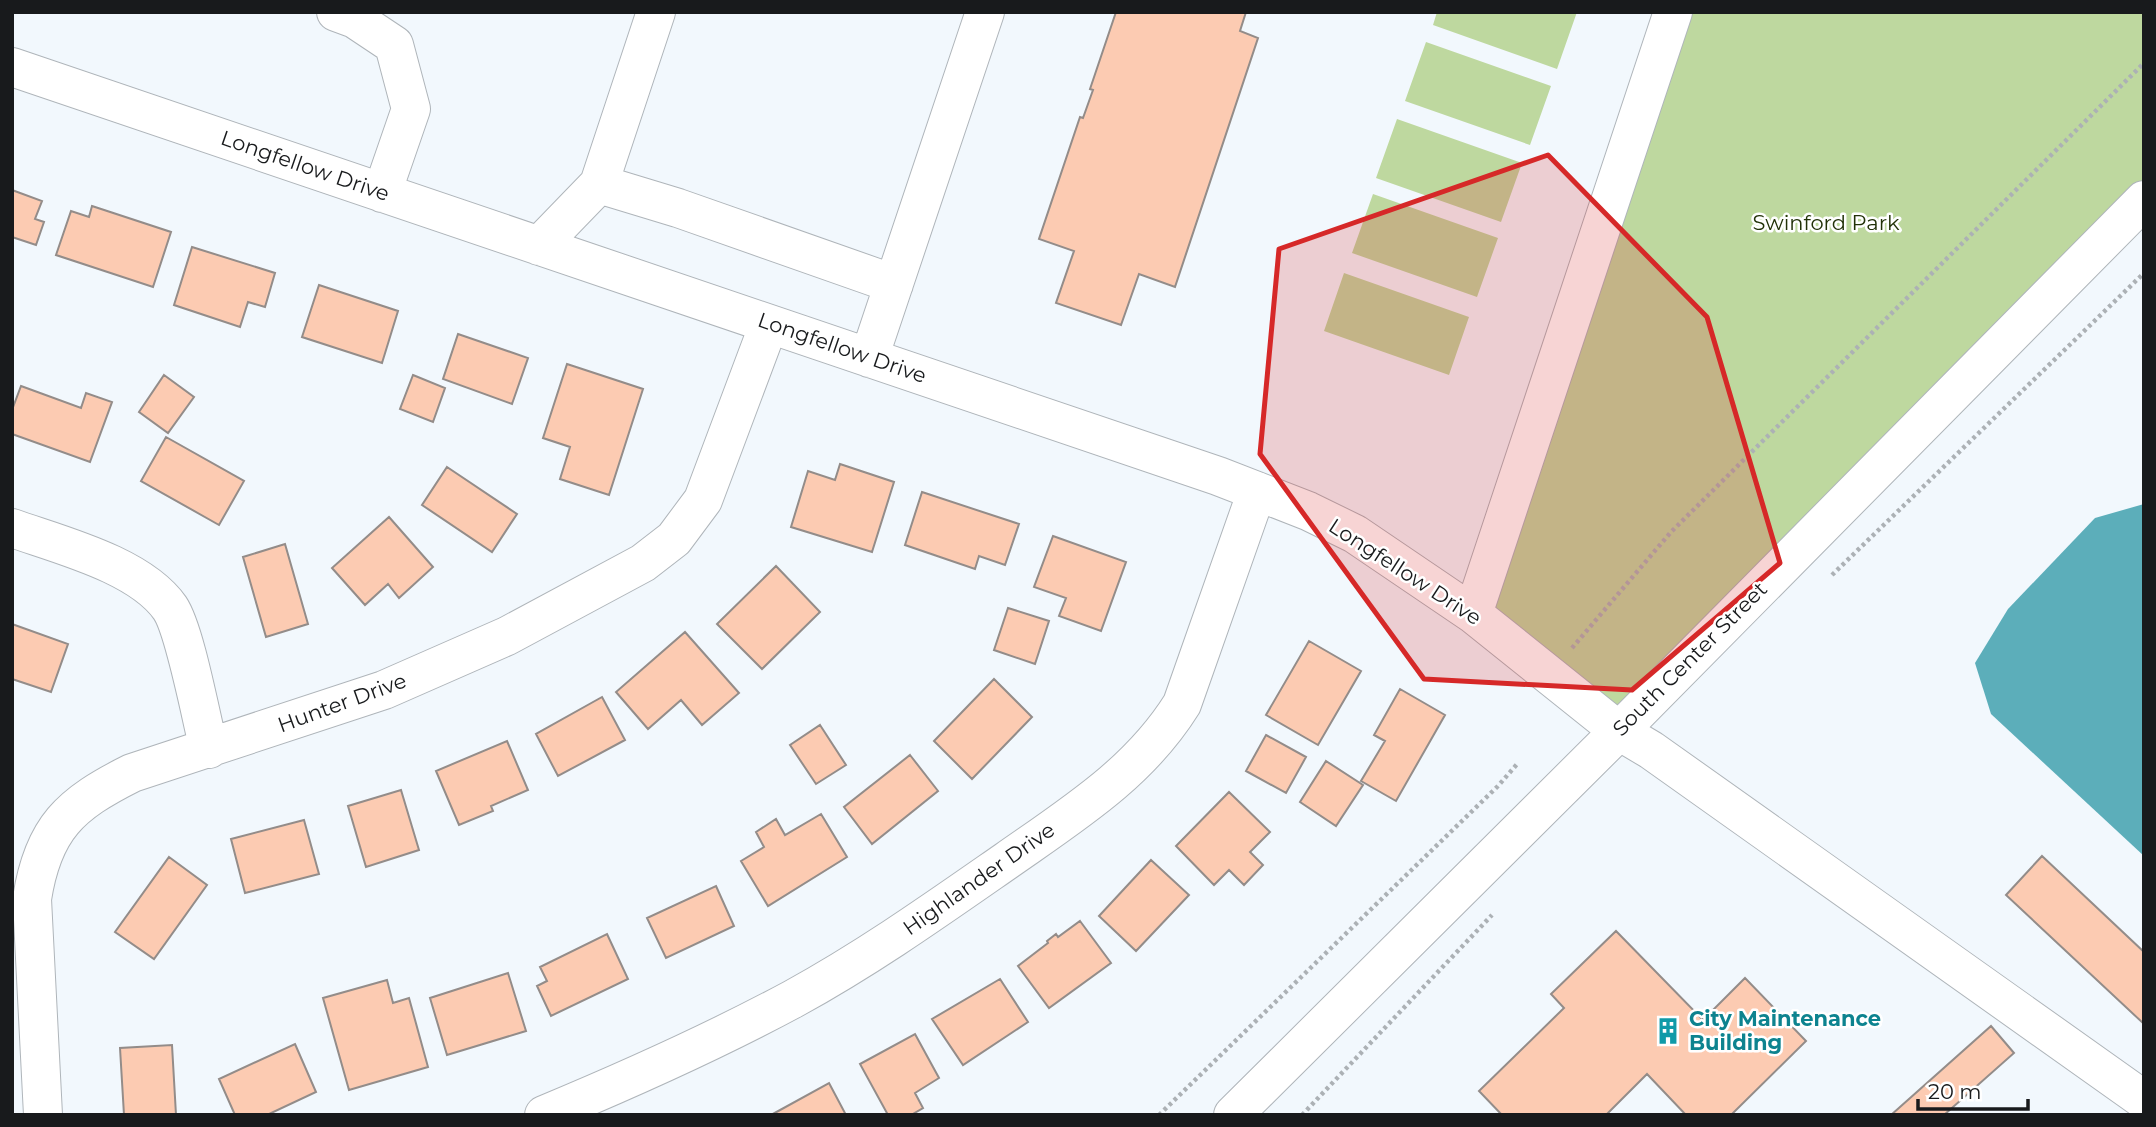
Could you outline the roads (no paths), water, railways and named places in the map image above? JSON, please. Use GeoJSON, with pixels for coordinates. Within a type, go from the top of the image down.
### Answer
{"type":"FeatureCollection","features":[{"type":"Feature","properties":{"kind":"street"},"geometry":{"type":"LineString","coordinates":[[337,12],[355,19],[394,45],[411,109],[382,193]]}},
{"type":"Feature","properties":{"kind":"street"},"geometry":{"type":"LineString","coordinates":[[539,246],[599,184],[656,12]]}},
{"type":"Feature","properties":{"kind":"street"},"geometry":{"type":"LineString","coordinates":[[869,358],[985,12]]}},
{"type":"Feature","properties":{"kind":"street"},"geometry":{"type":"LineString","coordinates":[[1473,614],[1673,12]]}},
{"type":"Feature","properties":{"kind":"street","name":"Longfellow Drive"},"geometry":{"type":"LineString","coordinates":[[12,67],[1257,491],[1354,534],[1473,614],[1619,731],[1650,750],[2144,1100]]}},
{"type":"Feature","properties":{"kind":"street"},"geometry":{"type":"LineString","coordinates":[[599,184],[894,284]]}},
{"type":"Feature","properties":{"kind":"street","name":"South Center Street"},"geometry":{"type":"LineString","coordinates":[[1233,1115],[1619,731],[2144,200]]}},
{"type":"Feature","properties":{"kind":"street","name":"Hunter Drive"},"geometry":{"type":"LineString","coordinates":[[43,1115],[32,923],[37,868],[48,839],[68,812],[94,792],[132,773],[384,690],[507,636],[643,563],[674,538],[703,500],[769,324]]}},
{"type":"Feature","properties":{"kind":"street","name":"Highlander Drive"},"geometry":{"type":"LineString","coordinates":[[544,1115],[699,1046],[806,991],[900,935],[1099,796],[1138,763],[1165,732],[1182,704],[1257,491]]}},
{"type":"Feature","properties":{"kind":"street"},"geometry":{"type":"LineString","coordinates":[[12,528],[132,575],[155,591],[171,610],[209,749]]}},
{"type":"Feature","properties":{"kind":"water"},"geometry":{"type":"Polygon","coordinates":[[[2144,504],[2144,856],[1991,714],[1975,663],[2008,609],[2095,518],[2144,504]]]}},
{"type":"Feature","properties":{"kind":"place","name":"City Maintenance Building"},"geometry":{"type":"Point","coordinates":[1668,1031]}},
{"type":"Feature","properties":{"kind":"park label","name":"Swinford Park"},"geometry":{"type":"Point","coordinates":[1826,223]}}]}
